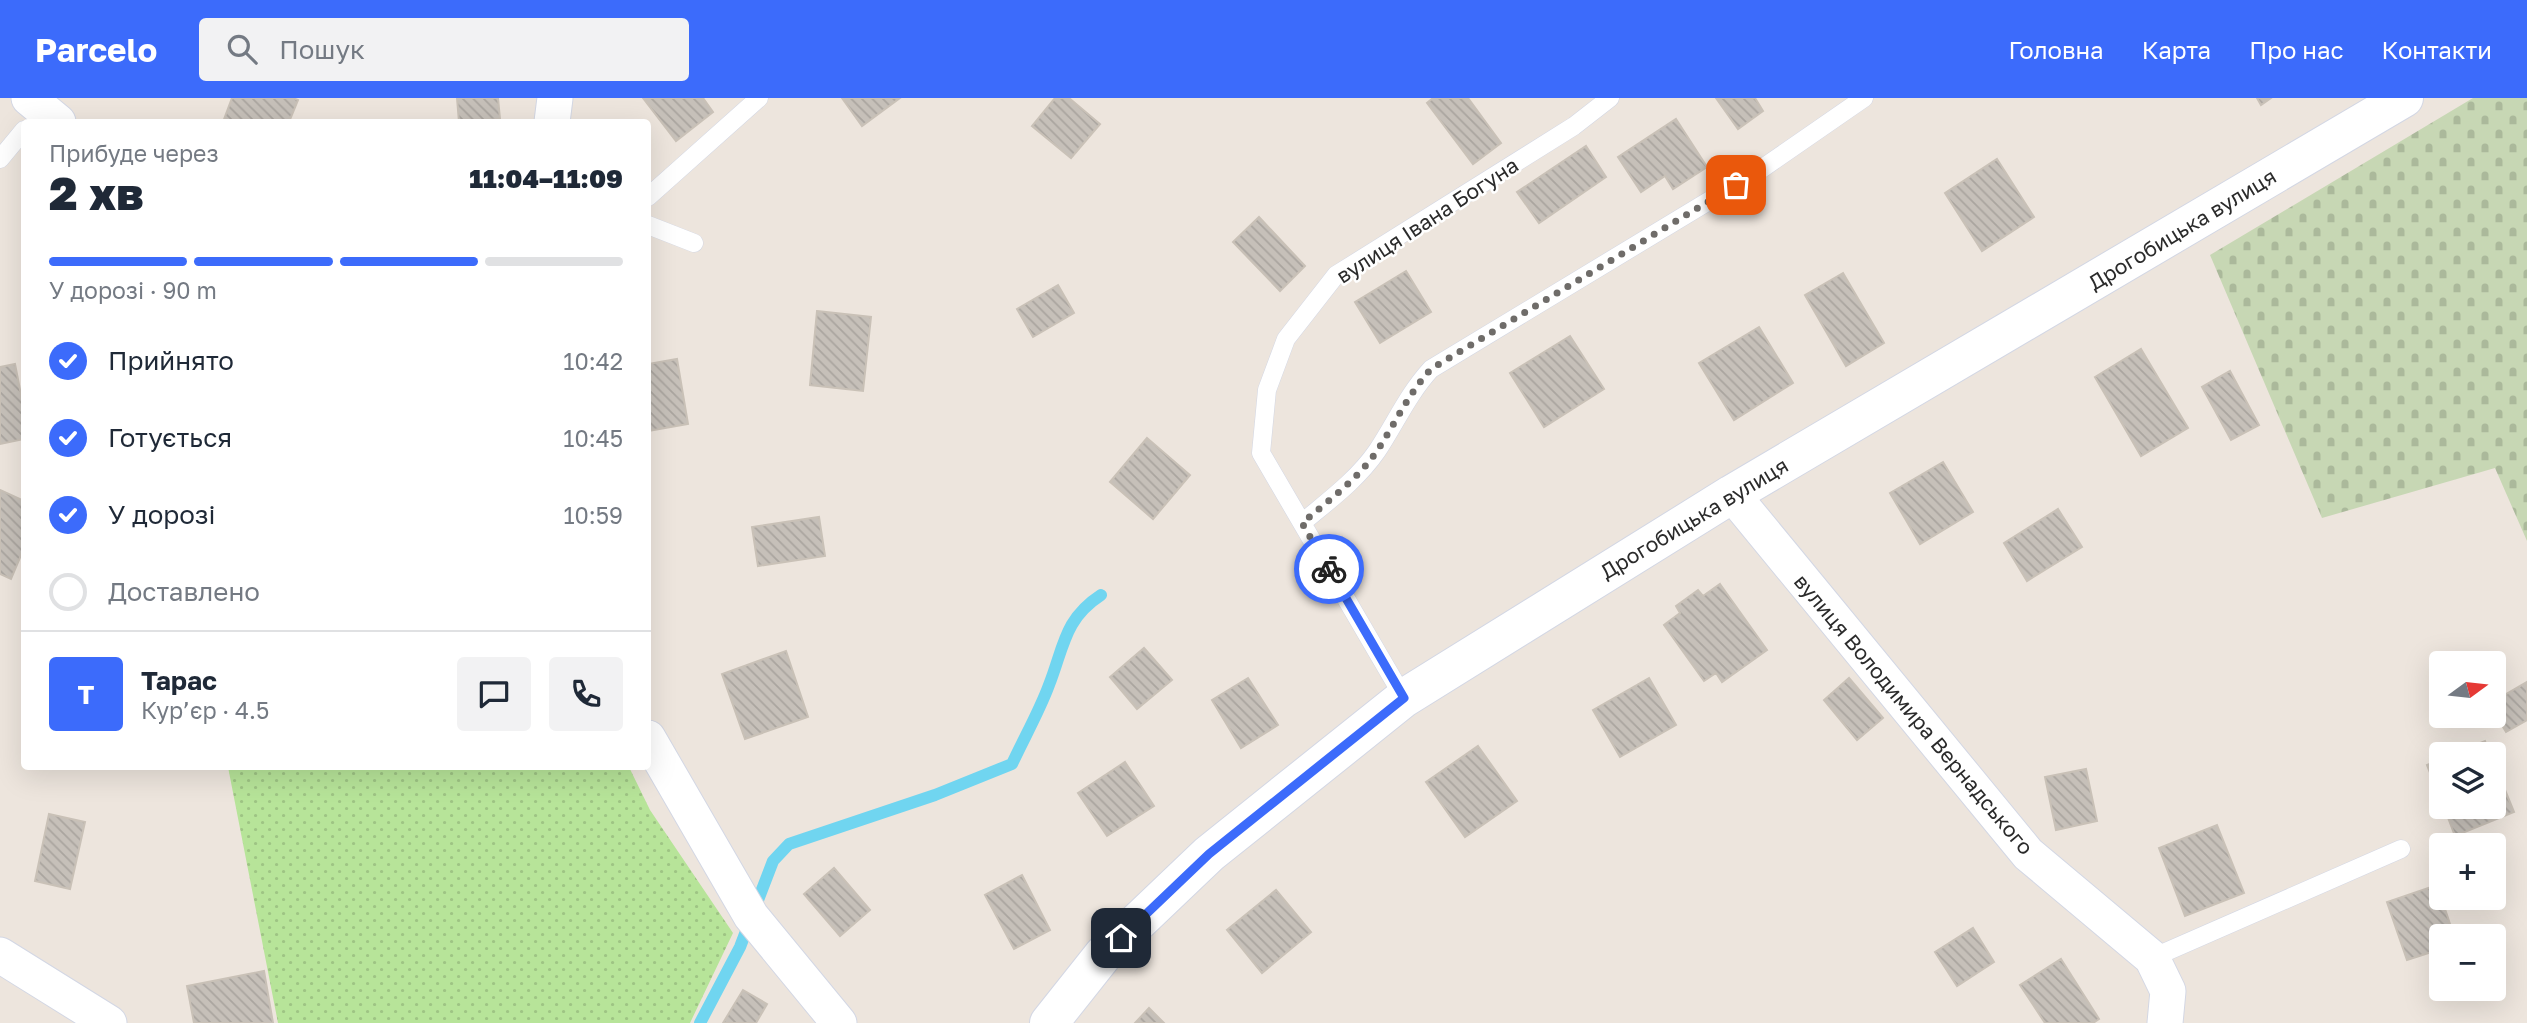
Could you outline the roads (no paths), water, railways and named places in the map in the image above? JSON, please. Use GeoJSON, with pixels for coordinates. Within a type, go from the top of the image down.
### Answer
{"type":"FeatureCollection","features":[{"type":"Feature","properties":{"kind":"street"},"geometry":{"type":"LineString","coordinates":[[552,119],[555,98]]}},
{"type":"Feature","properties":{"kind":"street","name":"Дрогобицька вулиця"},"geometry":{"type":"LineString","coordinates":[[1049,1023],[1103,955],[1209,854],[1404,698],[1732,494],[2404,98]]}},
{"type":"Feature","properties":{"kind":"street","name":"вулиця Володимира Вернадського"},"geometry":{"type":"LineString","coordinates":[[1732,494],[2028,854],[2152,958],[2168,990],[2165,1023]]}},
{"type":"Feature","properties":{"kind":"street"},"geometry":{"type":"LineString","coordinates":[[651,743],[762,931],[839,1023]]}},
{"type":"Feature","properties":{"kind":"street"},"geometry":{"type":"LineString","coordinates":[[0,955],[109,1023]]}},
{"type":"Feature","properties":{"kind":"lane"},"geometry":{"type":"LineString","coordinates":[[651,194],[759,98]]}},
{"type":"Feature","properties":{"kind":"lane","name":"вулиця Івана Богуна"},"geometry":{"type":"LineString","coordinates":[[1302,523],[1261,453],[1267,390],[1286,339],[1336,275],[1574,126],[1610,98]]}},
{"type":"Feature","properties":{"kind":"lane"},"geometry":{"type":"LineString","coordinates":[[1404,698],[1302,523],[1354,479],[1376,452],[1415,387],[1431,369],[1760,170],[1864,98]]}},
{"type":"Feature","properties":{"kind":"lane"},"geometry":{"type":"LineString","coordinates":[[0,159],[21,135]]}},
{"type":"Feature","properties":{"kind":"lane"},"geometry":{"type":"LineString","coordinates":[[651,226],[694,243]]}},
{"type":"Feature","properties":{"kind":"lane"},"geometry":{"type":"LineString","coordinates":[[2152,958],[2401,849]]}},
{"type":"Feature","properties":{"kind":"waterway"},"geometry":{"type":"LineString","coordinates":[[700,1023],[740,947],[773,861],[789,844],[935,795],[1012,764],[1045,695],[1072,624],[1079,614],[1101,595]]}}]}
